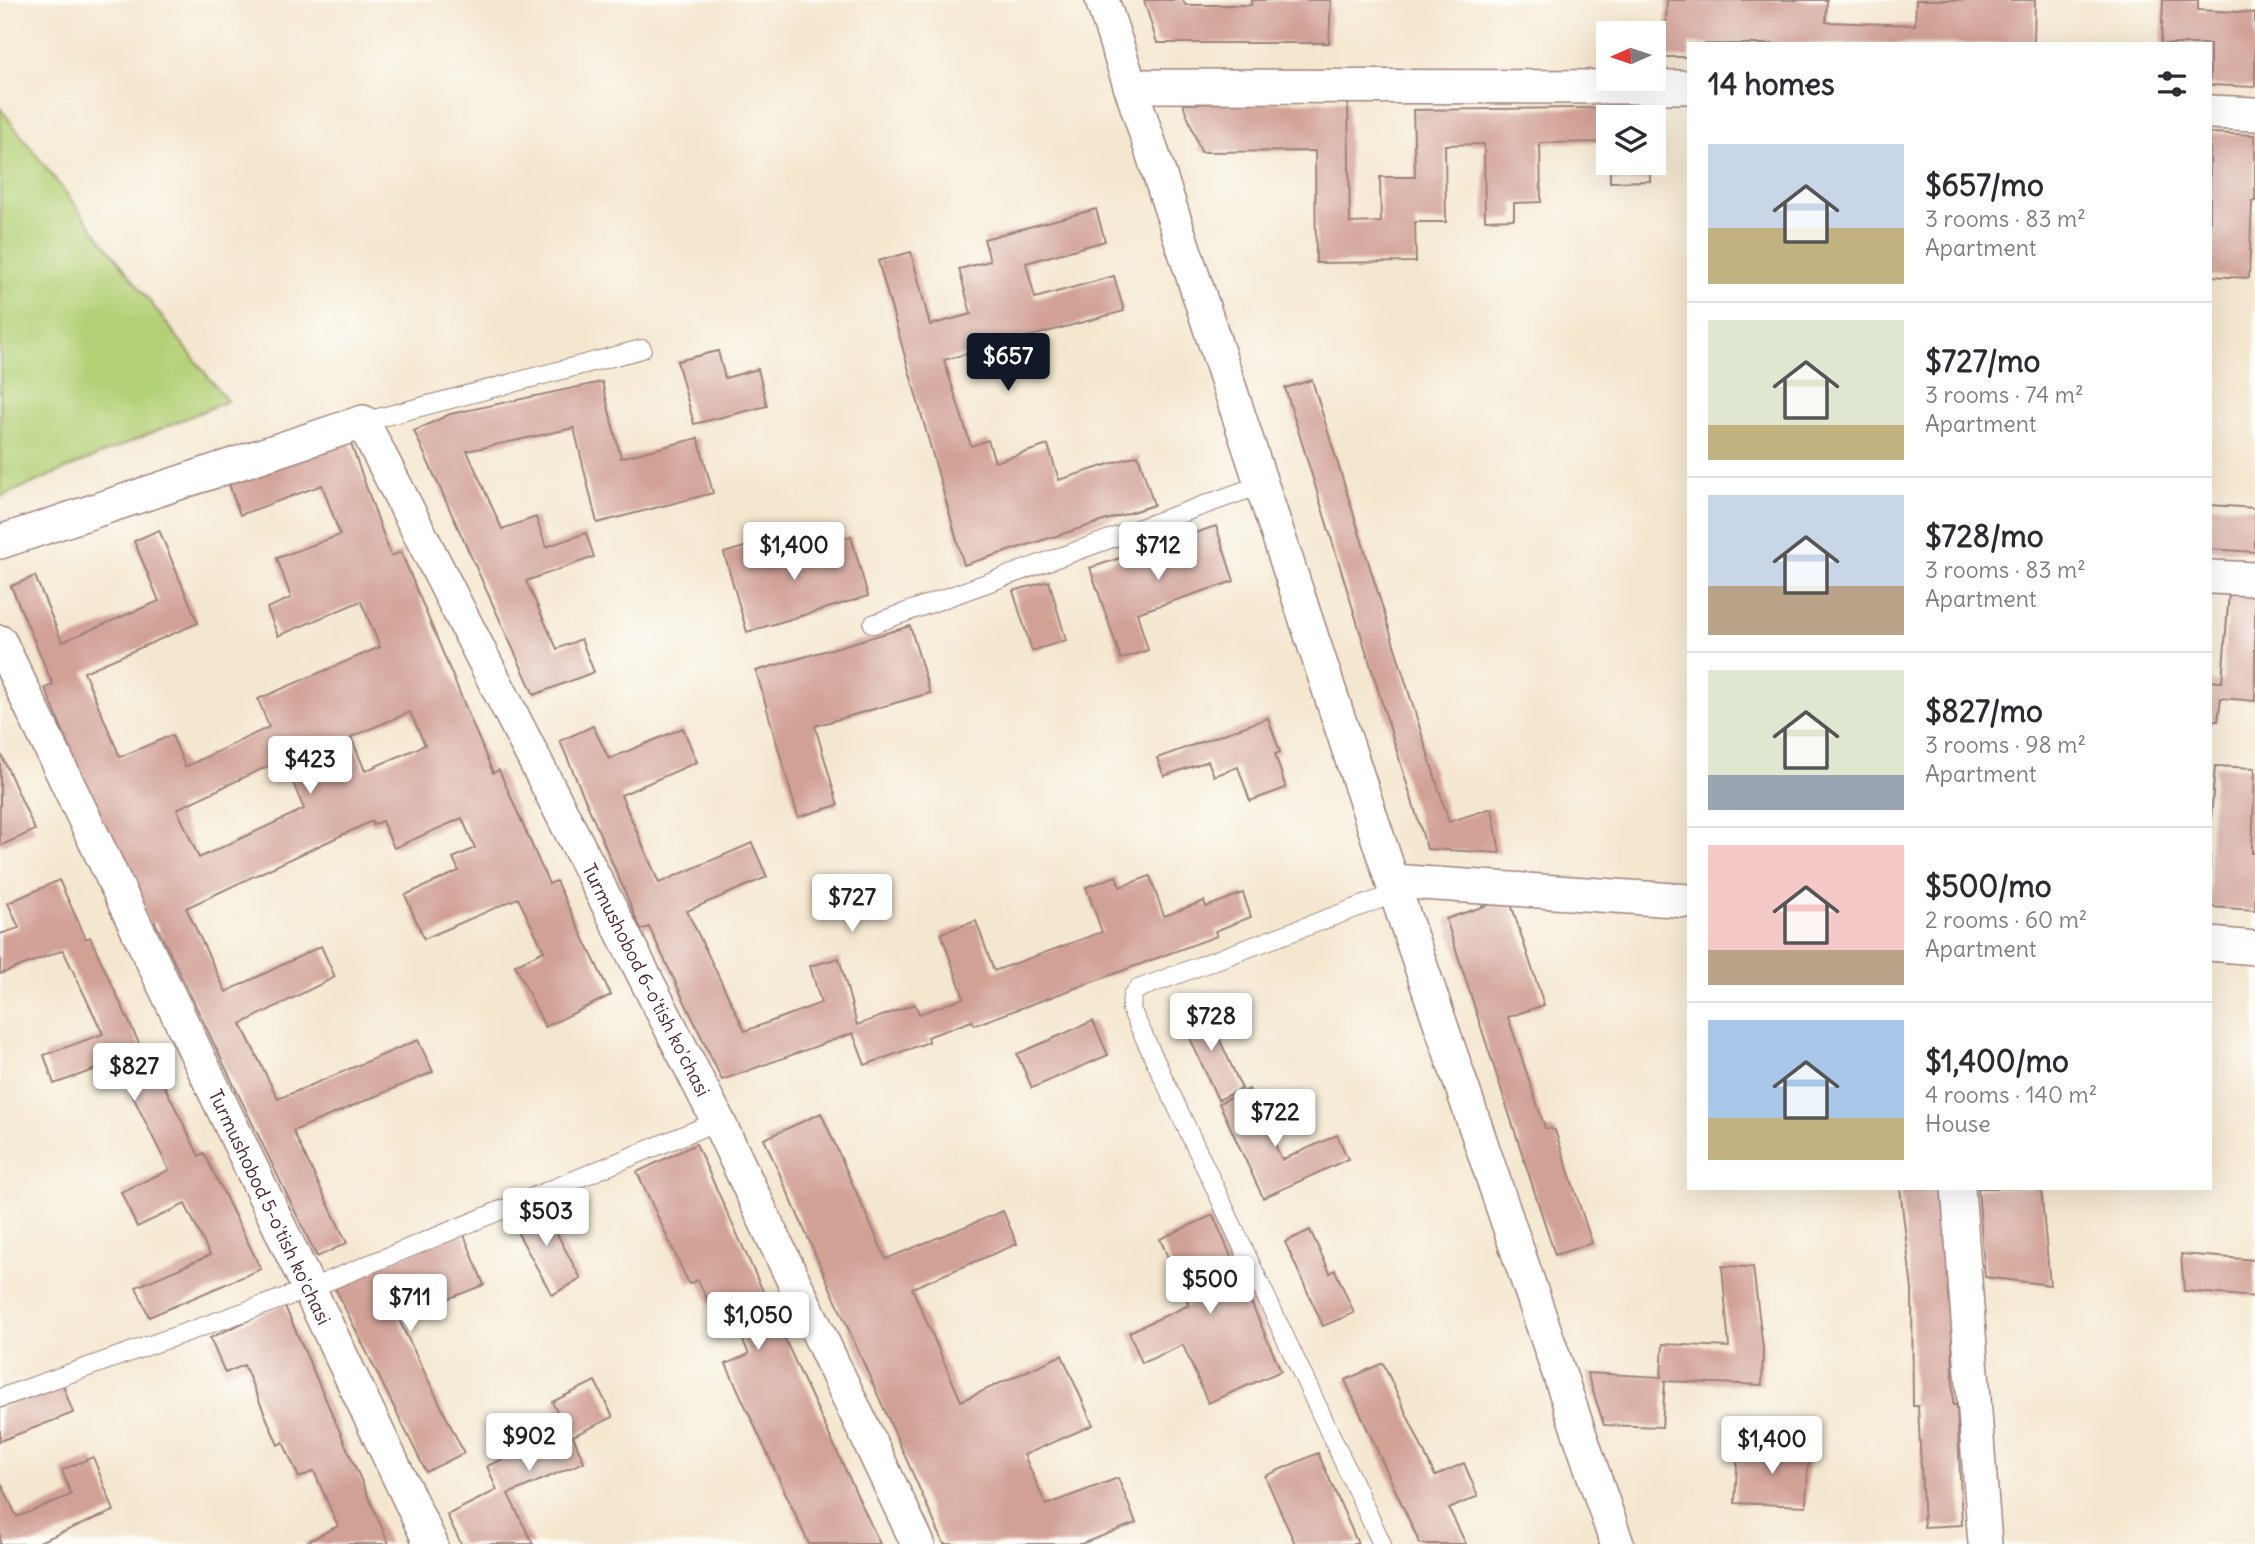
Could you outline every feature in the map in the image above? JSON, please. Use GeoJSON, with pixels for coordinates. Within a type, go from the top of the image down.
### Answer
{"type":"FeatureCollection","features":[{"type":"Feature","properties":{"kind":"street"},"geometry":{"type":"LineString","coordinates":[[1102,0],[1394,887],[1617,1544]]}},
{"type":"Feature","properties":{"kind":"street"},"geometry":{"type":"LineString","coordinates":[[1130,86],[1687,87]]}},
{"type":"Feature","properties":{"kind":"street"},"geometry":{"type":"LineString","coordinates":[[2212,111],[2255,114]]}},
{"type":"Feature","properties":{"kind":"street"},"geometry":{"type":"LineString","coordinates":[[0,542],[363,422]]}},
{"type":"Feature","properties":{"kind":"street","name":"Turmushobod 6-o'tish ko'chasi"},"geometry":{"type":"LineString","coordinates":[[363,422],[718,1121],[918,1544]]}},
{"type":"Feature","properties":{"kind":"street"},"geometry":{"type":"LineString","coordinates":[[2212,577],[2255,579]]}},
{"type":"Feature","properties":{"kind":"street","name":"Turmushobod 5-o'tish ko'chasi"},"geometry":{"type":"LineString","coordinates":[[0,642],[431,1544]]}},
{"type":"Feature","properties":{"kind":"street"},"geometry":{"type":"LineString","coordinates":[[1394,887],[1687,901]]}},
{"type":"Feature","properties":{"kind":"street"},"geometry":{"type":"LineString","coordinates":[[2212,944],[2255,948]]}},
{"type":"Feature","properties":{"kind":"street"},"geometry":{"type":"LineString","coordinates":[[1958,1190],[1985,1544]]}},
{"type":"Feature","properties":{"kind":"lane"},"geometry":{"type":"LineString","coordinates":[[363,422],[642,349]]}},
{"type":"Feature","properties":{"kind":"lane"},"geometry":{"type":"LineString","coordinates":[[873,624],[1260,485]]}},
{"type":"Feature","properties":{"kind":"lane"},"geometry":{"type":"LineString","coordinates":[[1382,1544],[1131,1009],[1132,996],[1138,989],[1394,887]]}},
{"type":"Feature","properties":{"kind":"lane"},"geometry":{"type":"LineString","coordinates":[[0,1398],[309,1289],[718,1121]]}},
{"type":"Feature","properties":{"kind":"green space"},"geometry":{"type":"Polygon","coordinates":[[[0,108],[227,401],[0,497],[0,108]]]}},
{"type":"Feature","properties":{"kind":"building"},"geometry":{"type":"Polygon","coordinates":[[[1144,0],[1183,0],[1185,5],[1251,5],[1252,0],[1331,0],[1329,43],[1157,43],[1144,0]]]}},
{"type":"Feature","properties":{"kind":"building"},"geometry":{"type":"Polygon","coordinates":[[[1667,0],[1827,0],[1826,22],[1915,25],[1916,0],[2035,0],[2034,42],[1687,42],[1687,57],[1666,57],[1667,0]]]}},
{"type":"Feature","properties":{"kind":"building"},"geometry":{"type":"Polygon","coordinates":[[[2163,0],[2198,0],[2198,10],[2255,13],[2255,87],[2212,85],[2212,42],[2161,42],[2163,0]]]}},
{"type":"Feature","properties":{"kind":"building"},"geometry":{"type":"Polygon","coordinates":[[[1348,101],[1350,223],[1381,222],[1380,177],[1415,177],[1413,110],[1596,108],[1596,142],[1540,143],[1541,202],[1514,203],[1514,219],[1485,220],[1484,144],[1445,145],[1446,222],[1415,222],[1416,262],[1316,263],[1315,151],[1201,152],[1183,104],[1348,101]]]}},
{"type":"Feature","properties":{"kind":"building"},"geometry":{"type":"Polygon","coordinates":[[[2212,133],[2255,135],[2255,201],[2252,201],[2249,278],[2212,276],[2212,133]]]}},
{"type":"Feature","properties":{"kind":"building"},"geometry":{"type":"Polygon","coordinates":[[[1610,175],[1650,175],[1650,181],[1610,182],[1610,175]]]}},
{"type":"Feature","properties":{"kind":"building"},"geometry":{"type":"Polygon","coordinates":[[[1096,209],[1105,241],[1026,263],[1035,298],[1114,276],[1124,311],[944,360],[971,446],[988,440],[995,462],[1048,445],[1059,480],[1138,455],[1154,505],[964,565],[878,261],[911,252],[930,325],[971,314],[959,269],[990,261],[984,239],[1096,209]]]}},
{"type":"Feature","properties":{"kind":"building"},"geometry":{"type":"Polygon","coordinates":[[[718,351],[725,378],[758,369],[767,406],[694,424],[677,361],[718,351]]]}},
{"type":"Feature","properties":{"kind":"building"},"geometry":{"type":"Polygon","coordinates":[[[1312,380],[1449,822],[1492,808],[1500,853],[1427,849],[1285,388],[1312,380]]]}},
{"type":"Feature","properties":{"kind":"building"},"geometry":{"type":"Polygon","coordinates":[[[602,382],[621,458],[698,438],[713,493],[597,523],[574,428],[467,451],[502,529],[536,517],[546,547],[586,533],[594,557],[526,581],[557,649],[581,639],[594,672],[534,695],[414,431],[450,414],[602,382]]]}},
{"type":"Feature","properties":{"kind":"building"},"geometry":{"type":"Polygon","coordinates":[[[347,433],[391,556],[401,552],[493,773],[499,770],[549,884],[556,881],[611,995],[545,1027],[515,965],[544,951],[518,898],[424,939],[405,895],[459,871],[453,858],[475,848],[462,818],[394,848],[382,821],[373,825],[372,821],[186,908],[226,992],[321,946],[335,977],[241,1024],[278,1099],[418,1040],[433,1072],[293,1131],[347,1243],[317,1257],[155,922],[149,924],[95,808],[45,688],[53,685],[11,586],[35,576],[62,642],[159,601],[134,541],[159,530],[198,623],[84,672],[120,757],[172,735],[185,767],[269,727],[258,699],[380,647],[361,601],[278,636],[267,608],[291,598],[277,558],[340,535],[322,485],[240,515],[226,476],[347,433]],[[410,712],[351,737],[365,771],[425,745],[410,712]],[[283,759],[177,809],[199,858],[304,809],[283,759]]]}},
{"type":"Feature","properties":{"kind":"building"},"geometry":{"type":"Polygon","coordinates":[[[2212,505],[2255,508],[2255,552],[2212,549],[2212,505]]]}},
{"type":"Feature","properties":{"kind":"building"},"geometry":{"type":"Polygon","coordinates":[[[1216,526],[1234,581],[1137,613],[1148,650],[1121,659],[1090,568],[1216,526]]]}},
{"type":"Feature","properties":{"kind":"building"},"geometry":{"type":"Polygon","coordinates":[[[851,536],[868,596],[747,632],[724,553],[761,542],[767,561],[851,536]]]}},
{"type":"Feature","properties":{"kind":"building"},"geometry":{"type":"Polygon","coordinates":[[[1049,581],[1066,640],[1032,651],[1013,591],[1049,581]]]}},
{"type":"Feature","properties":{"kind":"building"},"geometry":{"type":"Polygon","coordinates":[[[2229,592],[2255,594],[2255,701],[2221,698],[2218,721],[2212,721],[2212,681],[2222,682],[2229,592]]]}},
{"type":"Feature","properties":{"kind":"building"},"geometry":{"type":"Polygon","coordinates":[[[910,626],[930,693],[815,726],[838,805],[798,817],[756,671],[910,626]]]}},
{"type":"Feature","properties":{"kind":"building"},"geometry":{"type":"Polygon","coordinates":[[[1268,718],[1280,752],[1275,754],[1286,788],[1250,801],[1238,767],[1214,776],[1208,761],[1164,776],[1157,758],[1268,718]]]}},
{"type":"Feature","properties":{"kind":"building"},"geometry":{"type":"Polygon","coordinates":[[[593,726],[609,759],[683,728],[697,762],[621,795],[659,883],[752,843],[767,877],[687,911],[745,1031],[821,1003],[810,966],[839,958],[857,1025],[915,1004],[919,1014],[964,998],[941,933],[976,921],[994,971],[1102,932],[1086,887],[1116,876],[1120,887],[1150,876],[1164,916],[1204,901],[1206,907],[1243,893],[1251,917],[1215,931],[1217,936],[975,1025],[972,1021],[927,1037],[929,1042],[865,1065],[853,1033],[722,1080],[649,927],[641,930],[560,741],[593,726]]]}},
{"type":"Feature","properties":{"kind":"building"},"geometry":{"type":"Polygon","coordinates":[[[0,752],[35,830],[0,846],[0,752]]]}},
{"type":"Feature","properties":{"kind":"building"},"geometry":{"type":"Polygon","coordinates":[[[2215,766],[2255,768],[2252,853],[2255,853],[2255,910],[2212,907],[2212,806],[2215,766]]]}},
{"type":"Feature","properties":{"kind":"building"},"geometry":{"type":"Polygon","coordinates":[[[59,880],[86,939],[90,937],[142,1050],[146,1048],[199,1156],[204,1153],[261,1269],[149,1317],[136,1287],[210,1255],[185,1204],[137,1227],[121,1192],[169,1170],[116,1062],[54,1084],[44,1055],[103,1034],[63,950],[0,974],[0,934],[19,928],[8,903],[59,880]]]}},
{"type":"Feature","properties":{"kind":"building"},"geometry":{"type":"Polygon","coordinates":[[[1509,898],[1544,1005],[1508,1017],[1545,1128],[1555,1130],[1592,1243],[1555,1255],[1446,919],[1509,898]]]}},
{"type":"Feature","properties":{"kind":"building"},"geometry":{"type":"Polygon","coordinates":[[[1204,1005],[1242,1089],[1218,1100],[1180,1016],[1204,1005]]]}},
{"type":"Feature","properties":{"kind":"building"},"geometry":{"type":"Polygon","coordinates":[[[1093,1021],[1108,1055],[1032,1088],[1017,1054],[1093,1021]]]}},
{"type":"Feature","properties":{"kind":"building"},"geometry":{"type":"Polygon","coordinates":[[[1249,1089],[1282,1160],[1337,1135],[1348,1159],[1263,1198],[1219,1103],[1249,1089]]]}},
{"type":"Feature","properties":{"kind":"building"},"geometry":{"type":"Polygon","coordinates":[[[821,1113],[886,1259],[1003,1211],[1017,1244],[912,1288],[961,1401],[1062,1355],[1093,1425],[1024,1455],[1046,1505],[1118,1478],[1136,1523],[1081,1544],[944,1544],[764,1139],[821,1113]]]}},
{"type":"Feature","properties":{"kind":"building"},"geometry":{"type":"Polygon","coordinates":[[[696,1144],[880,1544],[809,1544],[726,1364],[749,1354],[726,1303],[712,1310],[698,1280],[689,1284],[637,1172],[696,1144]]]}},
{"type":"Feature","properties":{"kind":"building"},"geometry":{"type":"Polygon","coordinates":[[[1900,1190],[1942,1190],[1952,1285],[1953,1405],[1957,1405],[1962,1525],[1924,1527],[1918,1406],[1913,1406],[1912,1290],[1900,1190]]]}},
{"type":"Feature","properties":{"kind":"building"},"geometry":{"type":"Polygon","coordinates":[[[1978,1190],[2041,1190],[2050,1285],[1985,1277],[1978,1190]]]}},
{"type":"Feature","properties":{"kind":"building"},"geometry":{"type":"Polygon","coordinates":[[[540,1202],[581,1279],[552,1295],[510,1219],[540,1202]]]}},
{"type":"Feature","properties":{"kind":"building"},"geometry":{"type":"Polygon","coordinates":[[[1213,1215],[1281,1371],[1208,1403],[1183,1345],[1142,1363],[1129,1332],[1189,1305],[1160,1239],[1213,1215]]]}},
{"type":"Feature","properties":{"kind":"building"},"geometry":{"type":"Polygon","coordinates":[[[1310,1230],[1330,1273],[1335,1270],[1354,1313],[1323,1326],[1285,1242],[1310,1230]]]}},
{"type":"Feature","properties":{"kind":"building"},"geometry":{"type":"Polygon","coordinates":[[[463,1232],[484,1285],[398,1318],[464,1453],[426,1472],[333,1284],[463,1232]]]}},
{"type":"Feature","properties":{"kind":"building"},"geometry":{"type":"Polygon","coordinates":[[[2181,1254],[2255,1260],[2255,1297],[2184,1291],[2181,1254]]]}},
{"type":"Feature","properties":{"kind":"building"},"geometry":{"type":"Polygon","coordinates":[[[1722,1266],[1753,1267],[1763,1348],[1762,1385],[1665,1381],[1662,1427],[1604,1425],[1587,1373],[1661,1377],[1663,1344],[1729,1347],[1722,1266]]]}},
{"type":"Feature","properties":{"kind":"building"},"geometry":{"type":"Polygon","coordinates":[[[284,1304],[389,1544],[303,1544],[338,1526],[314,1471],[299,1478],[283,1442],[278,1445],[244,1365],[225,1373],[210,1338],[284,1304]]]}},
{"type":"Feature","properties":{"kind":"building"},"geometry":{"type":"Polygon","coordinates":[[[1383,1363],[1435,1476],[1464,1463],[1478,1496],[1449,1509],[1466,1544],[1420,1544],[1345,1380],[1383,1363]]]}},
{"type":"Feature","properties":{"kind":"building"},"geometry":{"type":"Polygon","coordinates":[[[595,1381],[613,1417],[573,1436],[584,1462],[508,1494],[533,1544],[461,1544],[447,1515],[497,1490],[487,1466],[567,1432],[552,1402],[595,1381]]]}},
{"type":"Feature","properties":{"kind":"building"},"geometry":{"type":"Polygon","coordinates":[[[63,1385],[73,1413],[0,1441],[0,1408],[63,1385]]]}},
{"type":"Feature","properties":{"kind":"building"},"geometry":{"type":"Polygon","coordinates":[[[1738,1445],[1809,1448],[1806,1506],[1735,1503],[1738,1445]]]}},
{"type":"Feature","properties":{"kind":"building"},"geometry":{"type":"Polygon","coordinates":[[[1318,1453],[1358,1544],[1295,1544],[1265,1476],[1318,1453]]]}},
{"type":"Feature","properties":{"kind":"building"},"geometry":{"type":"Polygon","coordinates":[[[93,1457],[114,1511],[34,1544],[0,1544],[0,1481],[17,1517],[71,1495],[62,1470],[93,1457]]]}}]}
